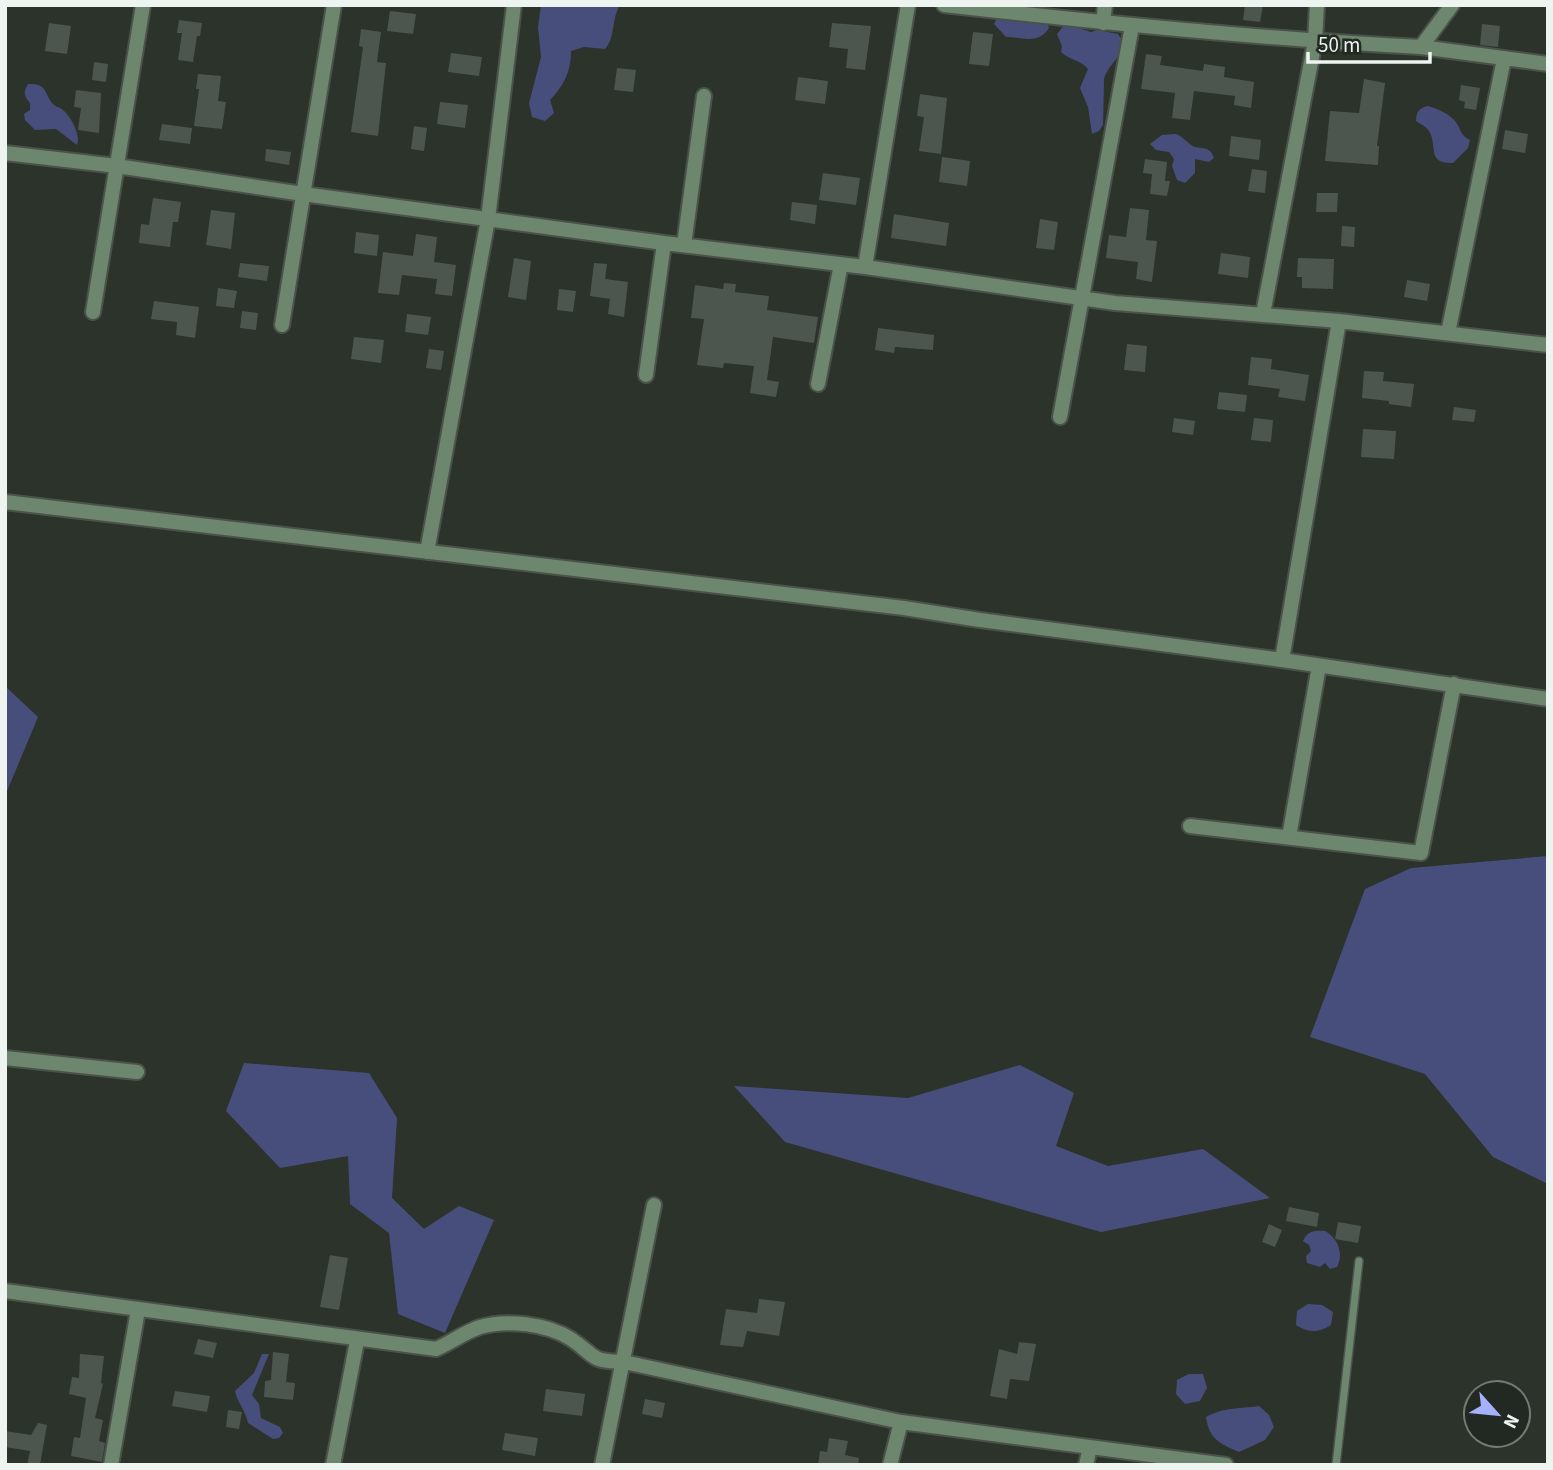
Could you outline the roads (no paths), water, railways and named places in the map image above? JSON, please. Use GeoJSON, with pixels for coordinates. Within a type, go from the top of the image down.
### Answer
{"type":"FeatureCollection","features":[{"type":"Feature","properties":{"kind":"street"},"geometry":{"type":"LineString","coordinates":[[93,312],[143,5]]}},
{"type":"Feature","properties":{"kind":"street"},"geometry":{"type":"LineString","coordinates":[[282,325],[334,5]]}},
{"type":"Feature","properties":{"kind":"street"},"geometry":{"type":"LineString","coordinates":[[427,552],[488,219],[514,5]]}},
{"type":"Feature","properties":{"kind":"street"},"geometry":{"type":"LineString","coordinates":[[865,267],[908,5]]}},
{"type":"Feature","properties":{"kind":"street"},"geometry":{"type":"LineString","coordinates":[[944,5],[1132,26],[1421,47],[1548,64]]}},
{"type":"Feature","properties":{"kind":"street"},"geometry":{"type":"LineString","coordinates":[[1104,23],[1105,5]]}},
{"type":"Feature","properties":{"kind":"street"},"geometry":{"type":"LineString","coordinates":[[1263,314],[1315,41],[1317,5]]}},
{"type":"Feature","properties":{"kind":"street"},"geometry":{"type":"LineString","coordinates":[[1421,47],[1451,5]]}},
{"type":"Feature","properties":{"kind":"street"},"geometry":{"type":"LineString","coordinates":[[1060,417],[1084,299],[1132,26]]}},
{"type":"Feature","properties":{"kind":"street"},"geometry":{"type":"LineString","coordinates":[[1448,333],[1504,59]]}},
{"type":"Feature","properties":{"kind":"street"},"geometry":{"type":"LineString","coordinates":[[684,245],[704,96]]}},
{"type":"Feature","properties":{"kind":"street"},"geometry":{"type":"LineString","coordinates":[[5,153],[117,166],[664,243],[865,267],[1084,299],[1339,321],[1548,345]]}},
{"type":"Feature","properties":{"kind":"street"},"geometry":{"type":"LineString","coordinates":[[646,375],[664,243]]}},
{"type":"Feature","properties":{"kind":"street"},"geometry":{"type":"LineString","coordinates":[[818,384],[841,264]]}},
{"type":"Feature","properties":{"kind":"street"},"geometry":{"type":"LineString","coordinates":[[1282,660],[1339,321]]}},
{"type":"Feature","properties":{"kind":"street"},"geometry":{"type":"LineString","coordinates":[[5,502],[904,608],[980,621],[1282,660],[1548,699]]}},
{"type":"Feature","properties":{"kind":"street"},"geometry":{"type":"LineString","coordinates":[[1289,838],[1319,666]]}},
{"type":"Feature","properties":{"kind":"street"},"geometry":{"type":"LineString","coordinates":[[1190,826],[1421,853],[1454,684]]}},
{"type":"Feature","properties":{"kind":"street"},"geometry":{"type":"LineString","coordinates":[[5,1058],[137,1072]]}},
{"type":"Feature","properties":{"kind":"street"},"geometry":{"type":"LineString","coordinates":[[602,1465],[654,1205]]}},
{"type":"Feature","properties":{"kind":"street"},"geometry":{"type":"LineString","coordinates":[[5,1291],[436,1349],[481,1326],[514,1324],[562,1334],[601,1361],[624,1362],[901,1422],[1226,1465]]}},
{"type":"Feature","properties":{"kind":"street"},"geometry":{"type":"LineString","coordinates":[[111,1465],[138,1310]]}},
{"type":"Feature","properties":{"kind":"street"},"geometry":{"type":"LineString","coordinates":[[333,1465],[357,1340]]}},
{"type":"Feature","properties":{"kind":"street"},"geometry":{"type":"LineString","coordinates":[[890,1465],[901,1422]]}},
{"type":"Feature","properties":{"kind":"street"},"geometry":{"type":"LineString","coordinates":[[1086,1465],[1090,1447]]}},
{"type":"Feature","properties":{"kind":"lane"},"geometry":{"type":"LineString","coordinates":[[1336,1465],[1359,1261]]}}]}
